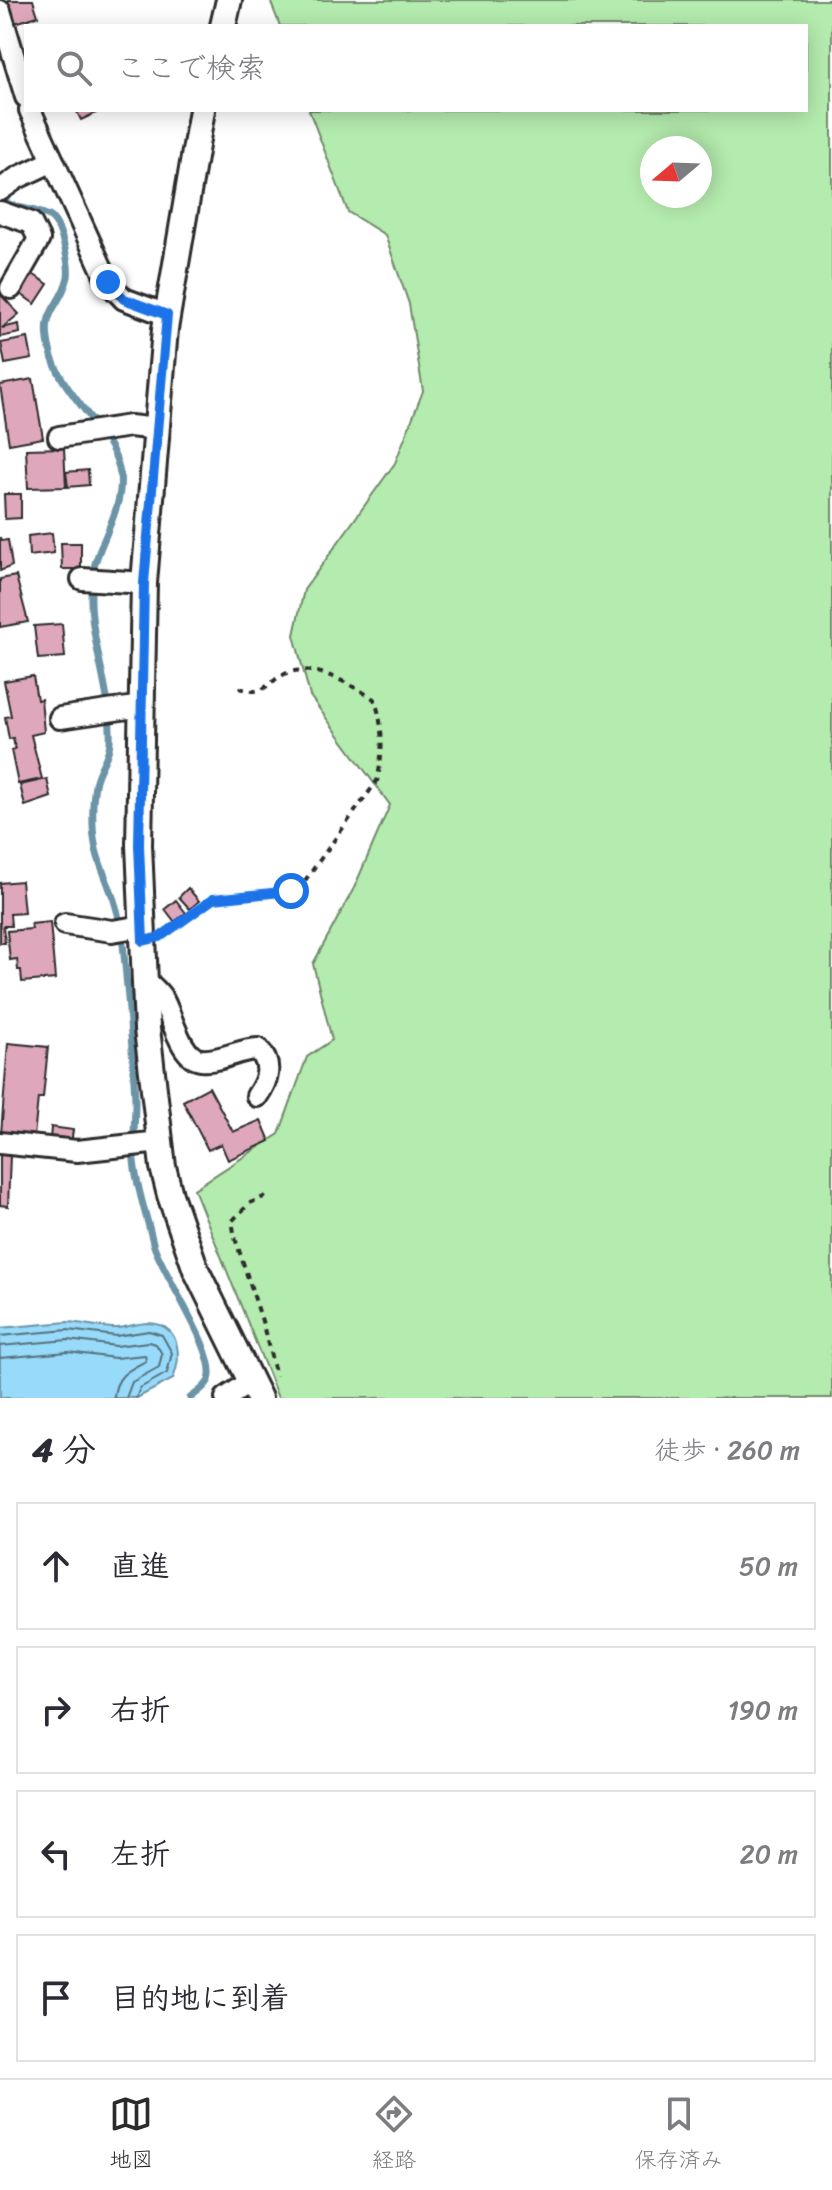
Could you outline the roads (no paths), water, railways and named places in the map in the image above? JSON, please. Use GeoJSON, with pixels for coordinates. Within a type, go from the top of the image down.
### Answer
{"type":"FeatureCollection","features":[{"type":"Feature","properties":{"kind":"street"},"geometry":{"type":"LineString","coordinates":[[223,24],[229,0]]}},
{"type":"Feature","properties":{"kind":"street"},"geometry":{"type":"LineString","coordinates":[[0,11],[24,90]]}},
{"type":"Feature","properties":{"kind":"street"},"geometry":{"type":"LineString","coordinates":[[31,112],[108,282],[124,299],[167,315]]}},
{"type":"Feature","properties":{"kind":"street"},"geometry":{"type":"LineString","coordinates":[[202,112],[167,315],[157,429],[144,583],[139,845],[147,1029],[160,1142],[170,1195],[196,1270],[254,1390],[226,1398]]}},
{"type":"Feature","properties":{"kind":"street"},"geometry":{"type":"LineString","coordinates":[[0,190],[53,161]]}},
{"type":"Feature","properties":{"kind":"street"},"geometry":{"type":"LineString","coordinates":[[0,212],[31,223],[39,239],[11,288]]}},
{"type":"Feature","properties":{"kind":"street"},"geometry":{"type":"LineString","coordinates":[[59,437],[130,426],[157,429]]}},
{"type":"Feature","properties":{"kind":"street"},"geometry":{"type":"LineString","coordinates":[[82,579],[144,583]]}},
{"type":"Feature","properties":{"kind":"street"},"geometry":{"type":"LineString","coordinates":[[60,718],[142,706]]}},
{"type":"Feature","properties":{"kind":"street"},"geometry":{"type":"LineString","coordinates":[[65,924],[143,934]]}},
{"type":"Feature","properties":{"kind":"street"},"geometry":{"type":"LineString","coordinates":[[144,979],[161,996],[188,1054],[198,1060],[211,1060],[258,1049],[268,1066],[266,1082],[257,1096]]}},
{"type":"Feature","properties":{"kind":"street"},"geometry":{"type":"LineString","coordinates":[[0,1143],[77,1151],[160,1142]]}},
{"type":"Feature","properties":{"kind":"water"},"geometry":{"type":"Polygon","coordinates":[[[68,1322],[117,1328],[148,1323],[167,1329],[173,1335],[178,1351],[173,1379],[137,1398],[0,1398],[0,1328],[68,1322]]]}},
{"type":"Feature","properties":{"kind":"waterway"},"geometry":{"type":"LineString","coordinates":[[0,200],[49,216],[61,235],[68,277],[49,317],[50,350],[64,382],[108,443],[120,474],[119,499],[94,567],[91,589],[94,633],[110,720],[108,754],[95,785],[93,830],[97,855],[116,908],[122,937],[133,1062],[137,1181],[158,1257],[198,1333],[210,1368],[209,1380],[190,1398]]}}]}
